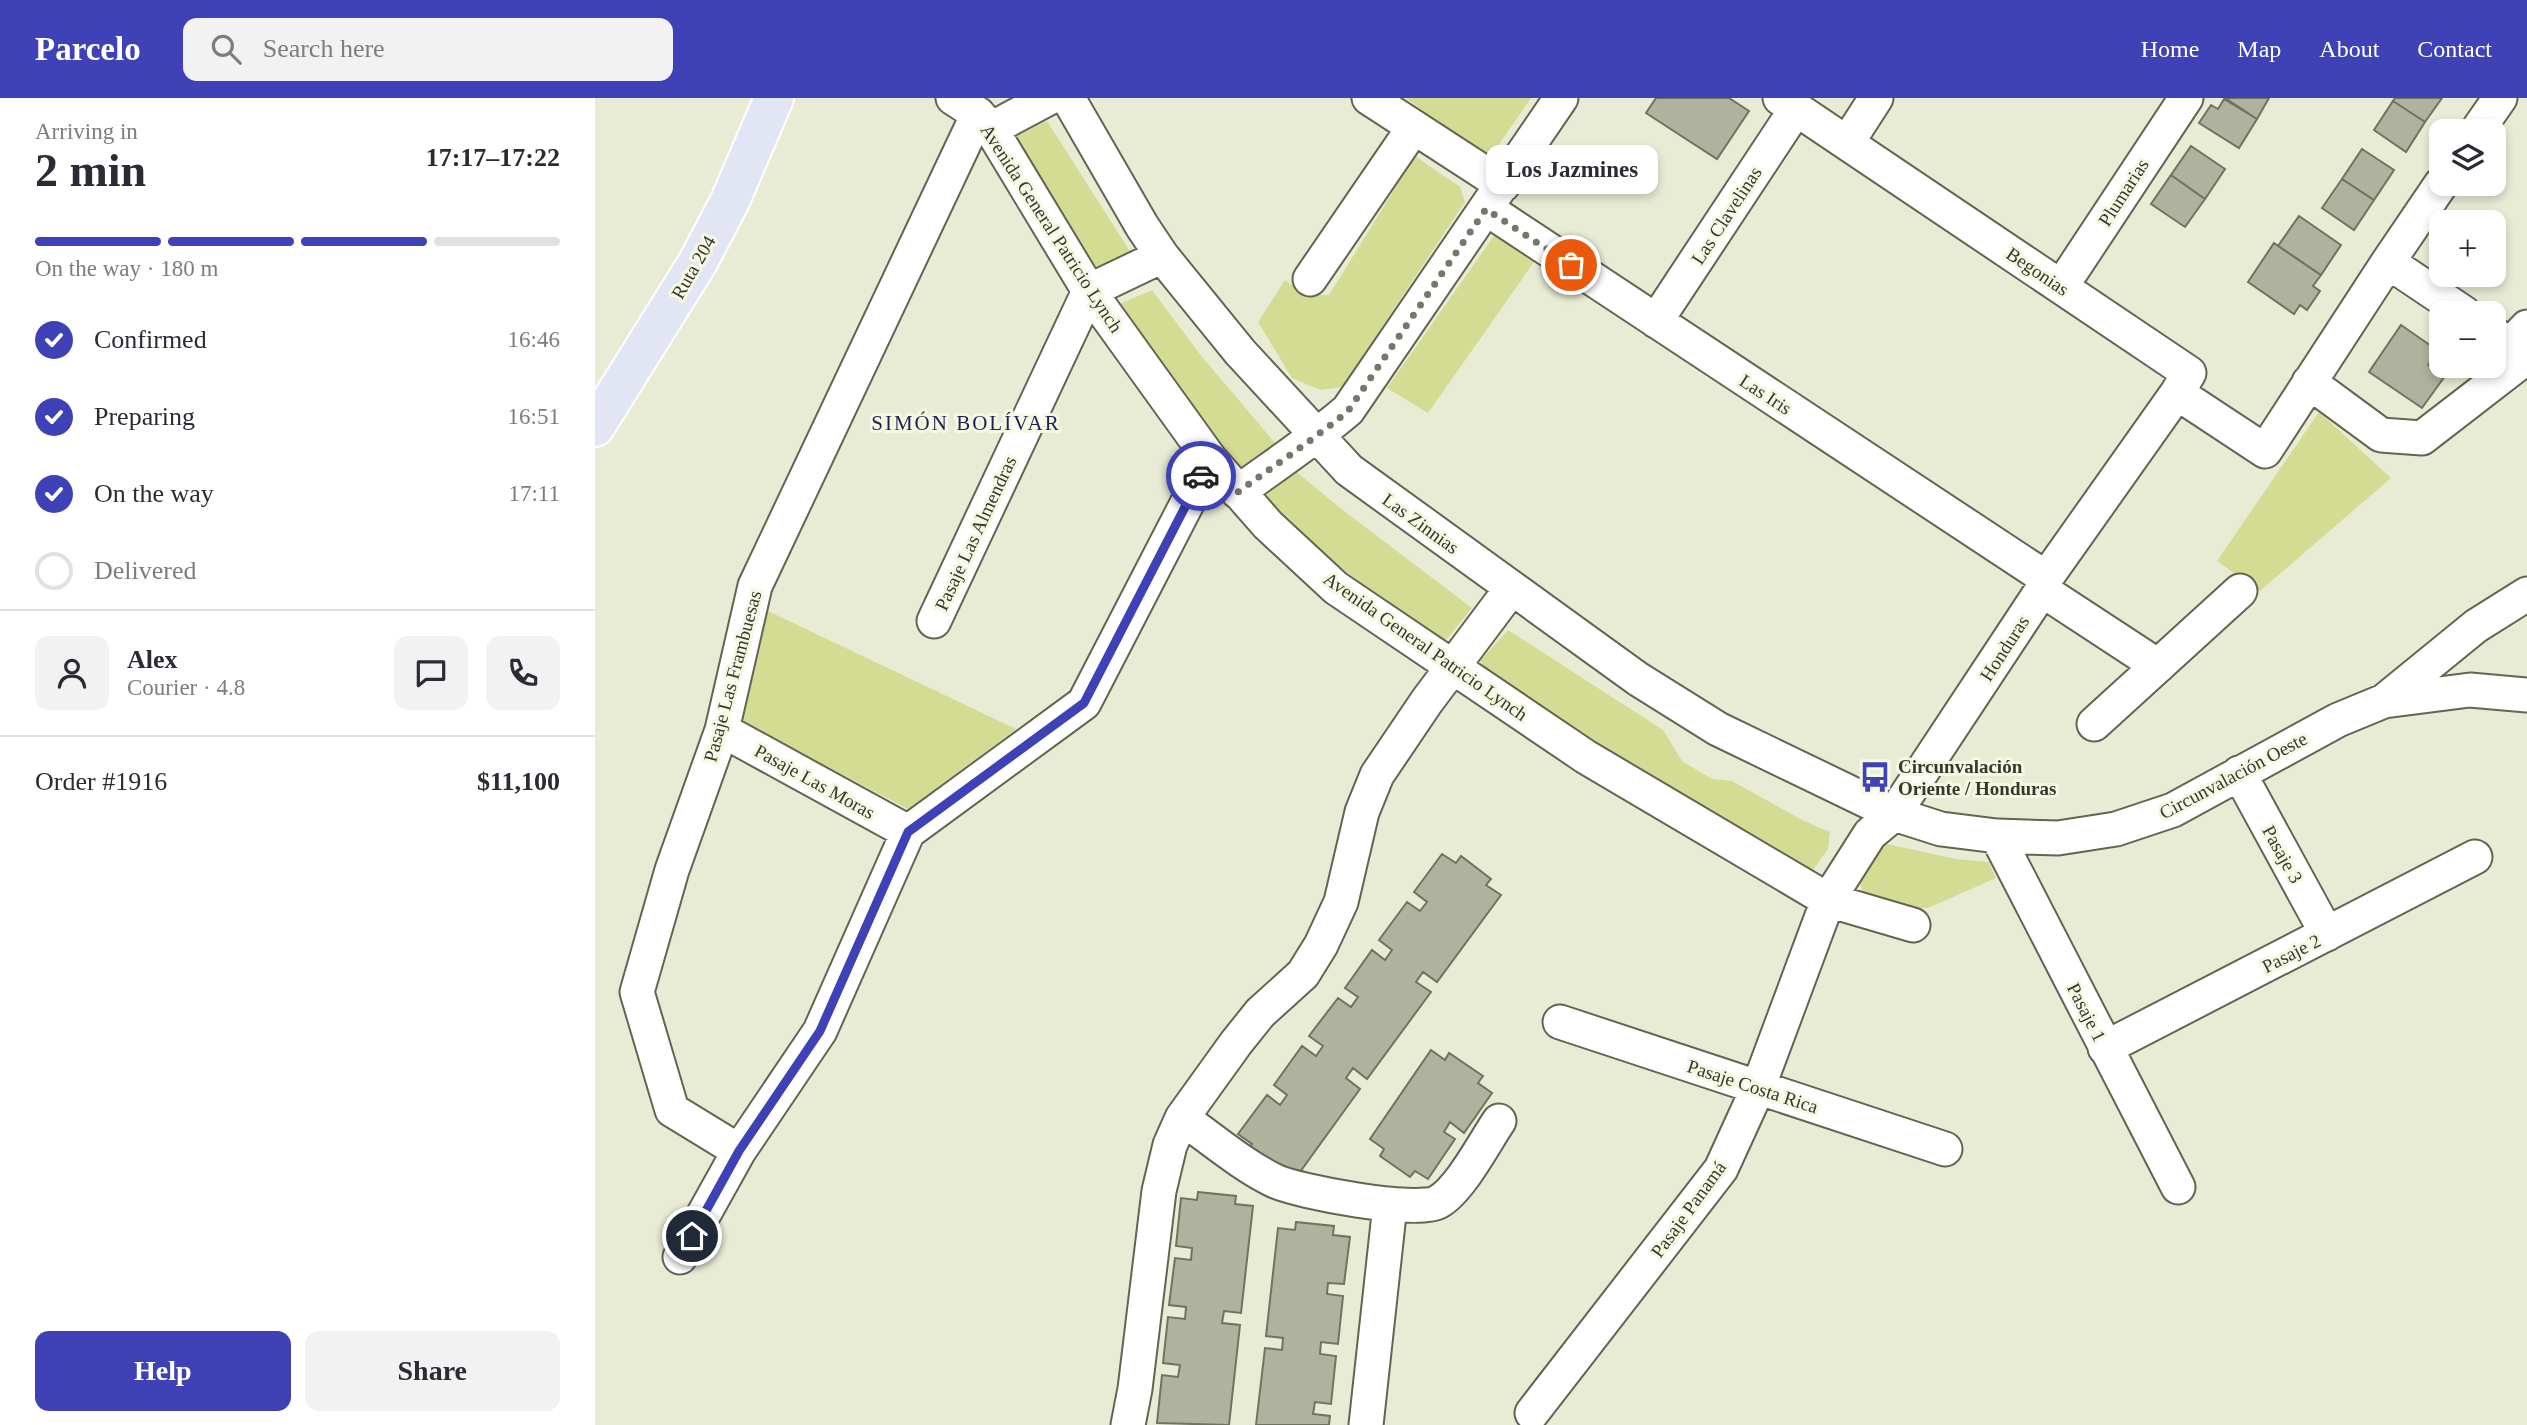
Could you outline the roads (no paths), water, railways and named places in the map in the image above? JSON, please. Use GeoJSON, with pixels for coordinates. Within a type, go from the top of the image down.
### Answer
{"type":"FeatureCollection","features":[{"type":"Feature","properties":{"kind":"main road","name":"Ruta 204"},"geometry":{"type":"LineString","coordinates":[[595,427],[698,262],[730,201],[774,98]]}},
{"type":"Feature","properties":{"kind":"street"},"geometry":{"type":"LineString","coordinates":[[974,114],[1049,98]]}},
{"type":"Feature","properties":{"kind":"street","name":"Las Zinnias"},"geometry":{"type":"LineString","coordinates":[[1068,98],[1162,256],[1240,352],[1349,470],[1638,680],[1718,729],[1894,814]]}},
{"type":"Feature","properties":{"kind":"street","name":"Las Iris"},"geometry":{"type":"LineString","coordinates":[[1369,98],[1414,127],[1495,197],[1656,321],[2044,584],[2158,666]]}},
{"type":"Feature","properties":{"kind":"street"},"geometry":{"type":"LineString","coordinates":[[1238,492],[1348,411],[1561,98]]}},
{"type":"Feature","properties":{"kind":"street"},"geometry":{"type":"LineString","coordinates":[[1847,142],[1876,98]]}},
{"type":"Feature","properties":{"kind":"street","name":"Plumarias"},"geometry":{"type":"LineString","coordinates":[[2061,287],[2186,98]]}},
{"type":"Feature","properties":{"kind":"street"},"geometry":{"type":"LineString","coordinates":[[2485,119],[2500,98]]}},
{"type":"Feature","properties":{"kind":"street","name":"Begonias"},"geometry":{"type":"LineString","coordinates":[[1788,103],[2189,373],[2177,393]]}},
{"type":"Feature","properties":{"kind":"street","name":"Las Clavelinas"},"geometry":{"type":"LineString","coordinates":[[1656,321],[1788,103]]}},
{"type":"Feature","properties":{"kind":"street","name":"Avenida General Patricio Lynch"},"geometry":{"type":"LineString","coordinates":[[974,114],[1089,291],[1210,459],[1268,525],[1336,588],[1586,757],[1828,900],[1913,925]]}},
{"type":"Feature","properties":{"kind":"street","name":"Pasaje Las Frambuesas"},"geometry":{"type":"LineString","coordinates":[[739,1151],[672,1110],[637,992],[672,870],[722,730],[755,586],[974,114]]}},
{"type":"Feature","properties":{"kind":"street"},"geometry":{"type":"LineString","coordinates":[[1310,279],[1414,127]]}},
{"type":"Feature","properties":{"kind":"street"},"geometry":{"type":"LineString","coordinates":[[2177,393],[2265,451],[2433,196]]}},
{"type":"Feature","properties":{"kind":"street"},"geometry":{"type":"LineString","coordinates":[[1089,291],[1162,256]]}},
{"type":"Feature","properties":{"kind":"street"},"geometry":{"type":"LineString","coordinates":[[2388,261],[2446,301]]}},
{"type":"Feature","properties":{"kind":"street","name":"Pasaje Las Almendras"},"geometry":{"type":"LineString","coordinates":[[934,621],[1089,291]]}},
{"type":"Feature","properties":{"kind":"street"},"geometry":{"type":"LineString","coordinates":[[2506,342],[2510,345],[2527,327]]}},
{"type":"Feature","properties":{"kind":"street"},"geometry":{"type":"LineString","coordinates":[[2309,382],[2381,435],[2422,438],[2527,357]]}},
{"type":"Feature","properties":{"kind":"street","name":"Honduras"},"geometry":{"type":"LineString","coordinates":[[1828,900],[1870,834],[1894,814],[2044,584],[2177,393]]}},
{"type":"Feature","properties":{"kind":"street"},"geometry":{"type":"LineString","coordinates":[[680,1257],[739,1151],[820,1031],[908,832],[1084,703],[1210,459]]}},
{"type":"Feature","properties":{"kind":"street"},"geometry":{"type":"LineString","coordinates":[[1128,1425],[1135,1389],[1159,1191],[1170,1145],[1182,1118],[1261,1013],[1303,974],[1321,945],[1341,902],[1362,812],[1377,775],[1453,665],[1511,589]]}},
{"type":"Feature","properties":{"kind":"street"},"geometry":{"type":"LineString","coordinates":[[2094,724],[2239,591]]}},
{"type":"Feature","properties":{"kind":"street"},"geometry":{"type":"LineString","coordinates":[[2384,701],[2476,626],[2527,594]]}},
{"type":"Feature","properties":{"kind":"street","name":"Circunvalación Oeste"},"geometry":{"type":"LineString","coordinates":[[1894,814],[1941,829],[1997,836],[2058,838],[2116,829],[2172,810],[2338,720],[2384,701],[2470,690],[2527,695]]}},
{"type":"Feature","properties":{"kind":"street","name":"Pasaje Las Moras"},"geometry":{"type":"LineString","coordinates":[[722,730],[908,832]]}},
{"type":"Feature","properties":{"kind":"street","name":"Pasaje 3"},"geometry":{"type":"LineString","coordinates":[[2239,774],[2327,934]]}},
{"type":"Feature","properties":{"kind":"street","name":"Pasaje 1"},"geometry":{"type":"LineString","coordinates":[[1997,836],[2178,1187]]}},
{"type":"Feature","properties":{"kind":"street","name":"Pasaje 2"},"geometry":{"type":"LineString","coordinates":[[2105,1048],[2475,857]]}},
{"type":"Feature","properties":{"kind":"street","name":"Pasaje Panamá"},"geometry":{"type":"LineString","coordinates":[[1532,1413],[1721,1169],[1758,1087],[1828,900]]}},
{"type":"Feature","properties":{"kind":"street","name":"Pasaje Costa Rica"},"geometry":{"type":"LineString","coordinates":[[1560,1022],[1945,1149]]}},
{"type":"Feature","properties":{"kind":"street"},"geometry":{"type":"LineString","coordinates":[[1182,1118],[1256,1170],[1278,1182],[1390,1205],[1419,1206],[1436,1203],[1452,1192],[1499,1121]]}},
{"type":"Feature","properties":{"kind":"street"},"geometry":{"type":"LineString","coordinates":[[1366,1425],[1390,1205]]}},
{"type":"Feature","properties":{"kind":"place","name":"Los Jazmines"},"geometry":{"type":"Point","coordinates":[1571,265]}},
{"type":"Feature","properties":{"kind":"place","name":"Circunvalación Oriente / Honduras"},"geometry":{"type":"Point","coordinates":[1875,777]}},
{"type":"Feature","properties":{"kind":"district","name":"SIMÓN BOLÍVAR"},"geometry":{"type":"Point","coordinates":[966,423]}}]}
